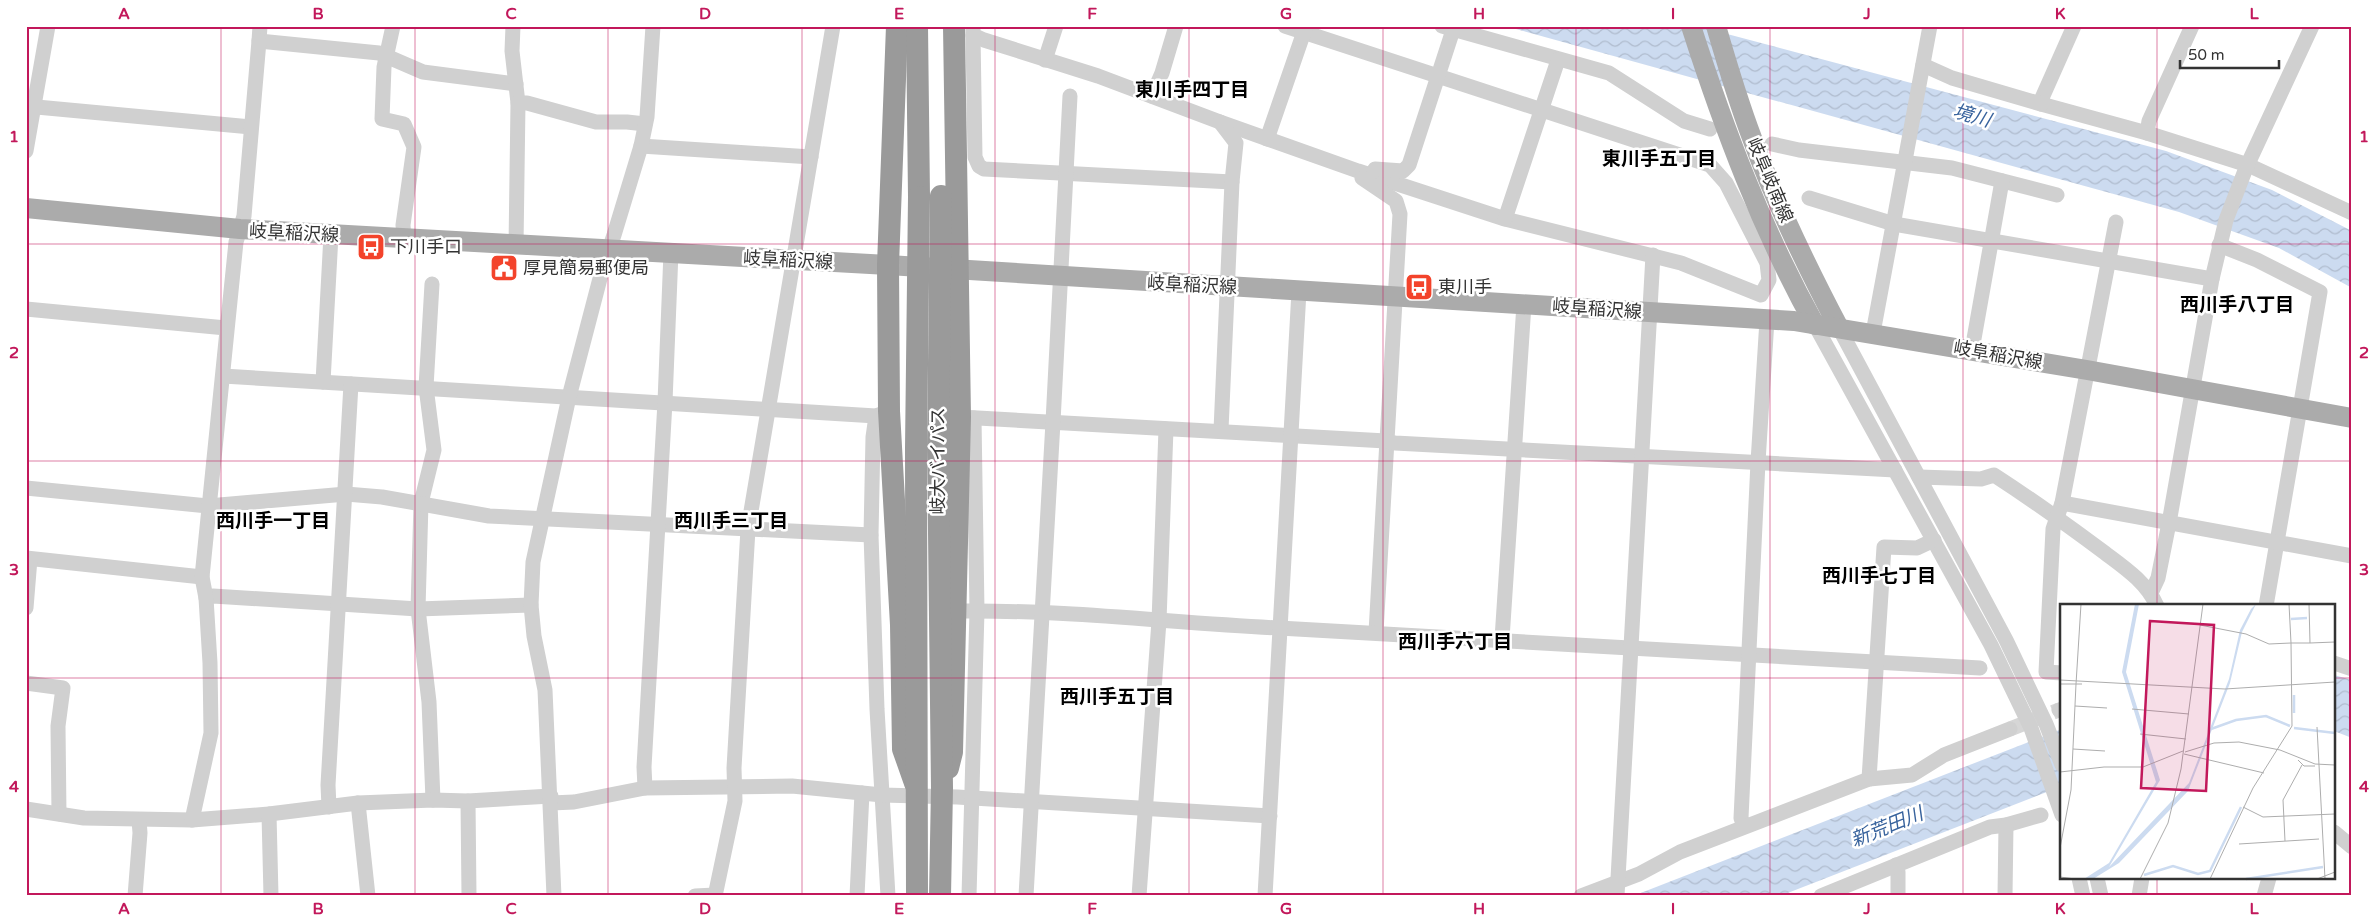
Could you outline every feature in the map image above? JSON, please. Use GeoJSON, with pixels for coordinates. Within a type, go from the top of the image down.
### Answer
{"type":"FeatureCollection","features":[{"type":"Feature","properties":{"kind":"highway"},"geometry":{"type":"LineString","coordinates":[[897,26],[882,413],[901,626],[903,749],[917,788]]}},
{"type":"Feature","properties":{"kind":"highway","name":"岐大バイパス"},"geometry":{"type":"LineString","coordinates":[[917,26],[930,196],[938,447],[942,788],[940,896]]}},
{"type":"Feature","properties":{"kind":"highway","name":"岐大バイパス"},"geometry":{"type":"LineString","coordinates":[[917,896],[916,449],[938,26]]}},
{"type":"Feature","properties":{"kind":"highway"},"geometry":{"type":"LineString","coordinates":[[942,788],[952,752],[967,418],[956,270],[967,29]]}},
{"type":"Feature","properties":{"kind":"main road","name":"岐阜岐南線"},"geometry":{"type":"LineString","coordinates":[[1691,26],[1715,99],[1757,206],[1796,290],[1815,325]]}},
{"type":"Feature","properties":{"kind":"main road","name":"岐阜岐南線"},"geometry":{"type":"LineString","coordinates":[[1716,26],[1736,94],[1770,185],[1813,279],[1839,328]]}},
{"type":"Feature","properties":{"kind":"main road","name":"岐阜稲沢線"},"geometry":{"type":"LineString","coordinates":[[26,208],[240,230],[516,246],[671,252],[1768,320],[1873,333],[2352,418]]}},
{"type":"Feature","properties":{"kind":"street"},"geometry":{"type":"LineString","coordinates":[[26,151],[29,107],[48,26]]}},
{"type":"Feature","properties":{"kind":"street"},"geometry":{"type":"LineString","coordinates":[[393,26],[386,58],[382,119],[404,124],[414,147],[403,224],[404,239]]}},
{"type":"Feature","properties":{"kind":"street"},"geometry":{"type":"LineString","coordinates":[[513,26],[512,51],[518,103],[516,246]]}},
{"type":"Feature","properties":{"kind":"street"},"geometry":{"type":"LineString","coordinates":[[554,896],[545,690],[534,636],[532,605],[533,562],[569,397],[603,266],[610,250],[646,124],[654,26]]}},
{"type":"Feature","properties":{"kind":"street"},"geometry":{"type":"LineString","coordinates":[[695,896],[715,896],[735,801],[734,768],[748,529],[833,26]]}},
{"type":"Feature","properties":{"kind":"street"},"geometry":{"type":"LineString","coordinates":[[1045,60],[1056,26]]}},
{"type":"Feature","properties":{"kind":"street"},"geometry":{"type":"LineString","coordinates":[[1152,96],[1162,72],[1176,26]]}},
{"type":"Feature","properties":{"kind":"street"},"geometry":{"type":"LineString","coordinates":[[1232,182],[984,169],[979,166],[975,157],[967,29],[1045,60],[1098,76],[1267,139],[1504,219],[1653,254],[1681,263],[1761,295],[1769,280],[1767,263],[1726,183],[1710,165],[1438,78],[1305,29],[1285,26]]}},
{"type":"Feature","properties":{"kind":"street"},"geometry":{"type":"LineString","coordinates":[[1873,333],[1930,26]]}},
{"type":"Feature","properties":{"kind":"street"},"geometry":{"type":"LineString","coordinates":[[2041,104],[2074,26]]}},
{"type":"Feature","properties":{"kind":"street"},"geometry":{"type":"LineString","coordinates":[[2147,133],[2149,121],[2192,26]]}},
{"type":"Feature","properties":{"kind":"street"},"geometry":{"type":"LineString","coordinates":[[2154,599],[2219,243],[2247,166],[2312,26]]}},
{"type":"Feature","properties":{"kind":"street"},"geometry":{"type":"LineString","coordinates":[[1358,171],[1365,168],[1403,171],[1409,165],[1438,78],[1448,28],[1609,73],[1684,121],[1710,128]]}},
{"type":"Feature","properties":{"kind":"street"},"geometry":{"type":"LineString","coordinates":[[1267,139],[1305,29]]}},
{"type":"Feature","properties":{"kind":"street"},"geometry":{"type":"LineString","coordinates":[[192,820],[211,733],[210,663],[206,598],[202,577],[236,242],[244,216],[259,34],[379,53],[386,58],[423,72],[516,84]]}},
{"type":"Feature","properties":{"kind":"street"},"geometry":{"type":"LineString","coordinates":[[1504,219],[1558,60]]}},
{"type":"Feature","properties":{"kind":"street"},"geometry":{"type":"LineString","coordinates":[[1922,70],[2147,133],[2247,166],[2351,209]]}},
{"type":"Feature","properties":{"kind":"street"},"geometry":{"type":"LineString","coordinates":[[1026,896],[1054,422],[1070,96]]}},
{"type":"Feature","properties":{"kind":"street"},"geometry":{"type":"LineString","coordinates":[[518,103],[527,103],[596,122],[646,124]]}},
{"type":"Feature","properties":{"kind":"street"},"geometry":{"type":"LineString","coordinates":[[29,107],[251,127]]}},
{"type":"Feature","properties":{"kind":"street"},"geometry":{"type":"LineString","coordinates":[[1220,122],[1236,143],[1232,182],[1221,430]]}},
{"type":"Feature","properties":{"kind":"street"},"geometry":{"type":"LineString","coordinates":[[1772,144],[1799,150],[1906,156],[2057,195]]}},
{"type":"Feature","properties":{"kind":"street"},"geometry":{"type":"LineString","coordinates":[[641,146],[811,157]]}},
{"type":"Feature","properties":{"kind":"street"},"geometry":{"type":"LineString","coordinates":[[1358,171],[1362,178],[1396,200],[1400,214],[1376,632]]}},
{"type":"Feature","properties":{"kind":"street"},"geometry":{"type":"LineString","coordinates":[[1972,350],[2002,181]]}},
{"type":"Feature","properties":{"kind":"street"},"geometry":{"type":"LineString","coordinates":[[1809,198],[1894,224],[2212,279]]}},
{"type":"Feature","properties":{"kind":"street"},"geometry":{"type":"LineString","coordinates":[[2060,673],[2046,672],[2053,528],[2060,510],[2087,370],[2092,356],[2116,222]]}},
{"type":"Feature","properties":{"kind":"street"},"geometry":{"type":"LineString","coordinates":[[323,382],[331,235]]}},
{"type":"Feature","properties":{"kind":"street"},"geometry":{"type":"LineString","coordinates":[[2219,243],[2320,292],[2266,604]]}},
{"type":"Feature","properties":{"kind":"street"},"geometry":{"type":"LineString","coordinates":[[645,788],[644,767],[666,402],[671,252]]}},
{"type":"Feature","properties":{"kind":"street"},"geometry":{"type":"LineString","coordinates":[[1617,889],[1653,254]]}},
{"type":"Feature","properties":{"kind":"street"},"geometry":{"type":"LineString","coordinates":[[432,284],[426,388],[434,450],[421,503],[418,609],[429,702],[433,800]]}},
{"type":"Feature","properties":{"kind":"street"},"geometry":{"type":"LineString","coordinates":[[1265,896],[1299,291]]}},
{"type":"Feature","properties":{"kind":"street"},"geometry":{"type":"LineString","coordinates":[[1502,639],[1524,304]]}},
{"type":"Feature","properties":{"kind":"street"},"geometry":{"type":"LineString","coordinates":[[26,309],[226,328]]}},
{"type":"Feature","properties":{"kind":"street"},"geometry":{"type":"LineString","coordinates":[[1744,826],[1741,818],[1748,655],[1758,462],[1768,320]]}},
{"type":"Feature","properties":{"kind":"street"},"geometry":{"type":"LineString","coordinates":[[1815,325],[1991,645],[2030,728],[2060,810]]}},
{"type":"Feature","properties":{"kind":"street"},"geometry":{"type":"LineString","coordinates":[[1839,328],[2006,640],[2046,724],[2060,760]]}},
{"type":"Feature","properties":{"kind":"street"},"geometry":{"type":"LineString","coordinates":[[223,376],[768,409],[882,413],[873,438],[871,535],[888,896]]}},
{"type":"Feature","properties":{"kind":"street"},"geometry":{"type":"LineString","coordinates":[[329,807],[328,785],[340,604],[351,384]]}},
{"type":"Feature","properties":{"kind":"street"},"geometry":{"type":"LineString","coordinates":[[969,896],[971,798],[967,418],[1221,430],[1386,440],[1395,443],[1895,470]]}},
{"type":"Feature","properties":{"kind":"street"},"geometry":{"type":"LineString","coordinates":[[1139,896],[1158,621],[1166,428]]}},
{"type":"Feature","properties":{"kind":"street"},"geometry":{"type":"LineString","coordinates":[[1919,477],[1981,479],[1994,475],[2060,510],[2133,575],[2154,599]]}},
{"type":"Feature","properties":{"kind":"street"},"geometry":{"type":"LineString","coordinates":[[26,488],[208,506],[346,494],[421,503],[489,516],[871,535]]}},
{"type":"Feature","properties":{"kind":"street"},"geometry":{"type":"LineString","coordinates":[[2060,510],[2169,523],[2276,544],[2352,556]]}},
{"type":"Feature","properties":{"kind":"street"},"geometry":{"type":"LineString","coordinates":[[1869,779],[1884,547],[1917,548],[1934,540]]}},
{"type":"Feature","properties":{"kind":"street"},"geometry":{"type":"LineString","coordinates":[[26,608],[28,559],[202,577]]}},
{"type":"Feature","properties":{"kind":"street"},"geometry":{"type":"LineString","coordinates":[[206,598],[213,596],[418,609],[532,605]]}},
{"type":"Feature","properties":{"kind":"street"},"geometry":{"type":"LineString","coordinates":[[874,609],[890,610]]}},
{"type":"Feature","properties":{"kind":"street"},"geometry":{"type":"LineString","coordinates":[[970,611],[1043,612],[1158,621],[1502,639],[1630,649],[1980,668]]}},
{"type":"Feature","properties":{"kind":"street"},"geometry":{"type":"LineString","coordinates":[[2336,664],[2352,668]]}},
{"type":"Feature","properties":{"kind":"street"},"geometry":{"type":"LineString","coordinates":[[26,683],[63,688],[58,726],[59,814]]}},
{"type":"Feature","properties":{"kind":"street"},"geometry":{"type":"LineString","coordinates":[[1582,896],[1617,889],[1639,874],[1680,852],[1744,826],[1869,779],[1912,774],[1944,755],[2010,729]]}},
{"type":"Feature","properties":{"kind":"street"},"geometry":{"type":"LineString","coordinates":[[26,809],[84,818],[192,820],[269,814],[358,803],[433,800],[551,800],[574,802],[645,788],[736,785],[792,786],[882,796],[971,798],[1270,816]]}},
{"type":"Feature","properties":{"kind":"street"},"geometry":{"type":"LineString","coordinates":[[857,896],[862,793]]}},
{"type":"Feature","properties":{"kind":"street"},"geometry":{"type":"LineString","coordinates":[[468,801],[469,896]]}},
{"type":"Feature","properties":{"kind":"street"},"geometry":{"type":"LineString","coordinates":[[358,803],[368,896]]}},
{"type":"Feature","properties":{"kind":"street"},"geometry":{"type":"LineString","coordinates":[[269,814],[271,896]]}},
{"type":"Feature","properties":{"kind":"street"},"geometry":{"type":"LineString","coordinates":[[1821,896],[1990,826],[2006,825],[2041,815]]}},
{"type":"Feature","properties":{"kind":"street"},"geometry":{"type":"LineString","coordinates":[[135,896],[140,833],[139,820]]}},
{"type":"Feature","properties":{"kind":"street"},"geometry":{"type":"LineString","coordinates":[[2006,825],[2006,896]]}},
{"type":"Feature","properties":{"kind":"street"},"geometry":{"type":"LineString","coordinates":[[2336,834],[2352,847]]}},
{"type":"Feature","properties":{"kind":"street"},"geometry":{"type":"LineString","coordinates":[[1896,865],[1898,872],[1898,896]]}},
{"type":"Feature","properties":{"kind":"street"},"geometry":{"type":"LineString","coordinates":[[2079,880],[2083,896]]}},
{"type":"Feature","properties":{"kind":"street"},"geometry":{"type":"LineString","coordinates":[[2097,880],[2101,896]]}},
{"type":"Feature","properties":{"kind":"street"},"geometry":{"type":"LineString","coordinates":[[2139,896],[2142,880]]}},
{"type":"Feature","properties":{"kind":"street"},"geometry":{"type":"LineString","coordinates":[[2264,896],[2268,880]]}},
{"type":"Feature","properties":{"kind":"water","name":"境川"},"geometry":{"type":"Polygon","coordinates":[[[1505,26],[1697,26],[2166,151],[2272,190],[2352,231],[2352,288],[2279,248],[2179,212],[1505,26]]]}},
{"type":"Feature","properties":{"kind":"water"},"geometry":{"type":"Polygon","coordinates":[[[2336,676],[2352,680],[2352,738],[2336,732],[2336,676]]]}},
{"type":"Feature","properties":{"kind":"water","name":"新荒田川"},"geometry":{"type":"Polygon","coordinates":[[[2060,730],[2060,787],[1780,896],[1633,896],[2060,730]]]}},
{"type":"Feature","properties":{"kind":"tunnel"},"geometry":{"type":"LineString","coordinates":[[2010,729],[2059,710]]}},
{"type":"Feature","properties":{"kind":"place","name":"下川手口"},"geometry":{"type":"Point","coordinates":[371,247]}},
{"type":"Feature","properties":{"kind":"place","name":"厚見簡易郵便局"},"geometry":{"type":"Point","coordinates":[504,268]}},
{"type":"Feature","properties":{"kind":"place","name":"東川手"},"geometry":{"type":"Point","coordinates":[1419,287]}},
{"type":"Feature","properties":{"kind":"district","name":"東川手四丁目"},"geometry":{"type":"Point","coordinates":[1192,90]}},
{"type":"Feature","properties":{"kind":"district","name":"東川手五丁目"},"geometry":{"type":"Point","coordinates":[1659,159]}},
{"type":"Feature","properties":{"kind":"district","name":"西川手八丁目"},"geometry":{"type":"Point","coordinates":[2237,305]}},
{"type":"Feature","properties":{"kind":"district","name":"西川手一丁目"},"geometry":{"type":"Point","coordinates":[273,521]}},
{"type":"Feature","properties":{"kind":"district","name":"西川手三丁目"},"geometry":{"type":"Point","coordinates":[731,521]}},
{"type":"Feature","properties":{"kind":"district","name":"西川手七丁目"},"geometry":{"type":"Point","coordinates":[1879,576]}},
{"type":"Feature","properties":{"kind":"district","name":"西川手六丁目"},"geometry":{"type":"Point","coordinates":[1455,642]}},
{"type":"Feature","properties":{"kind":"district","name":"西川手五丁目"},"geometry":{"type":"Point","coordinates":[1117,697]}}]}
